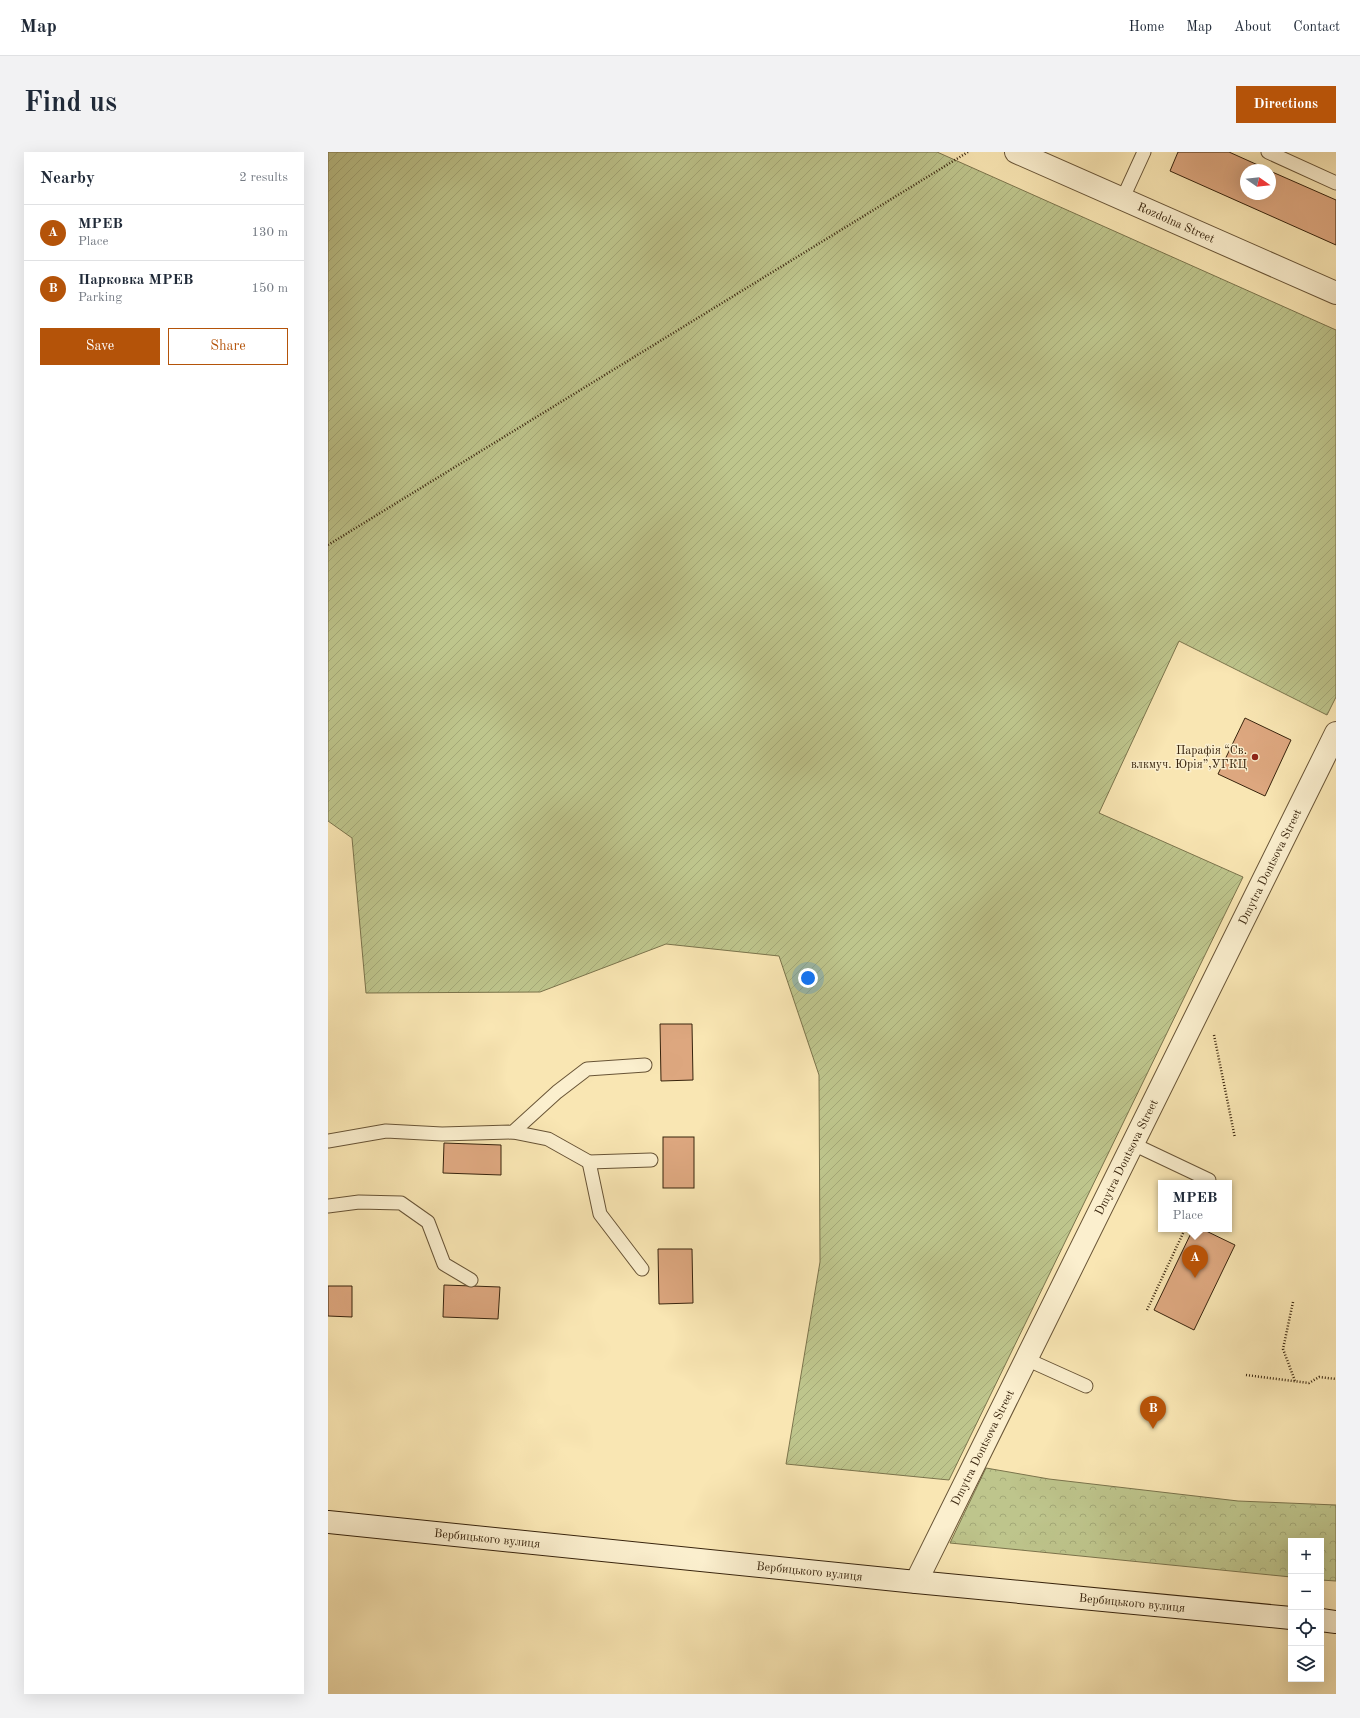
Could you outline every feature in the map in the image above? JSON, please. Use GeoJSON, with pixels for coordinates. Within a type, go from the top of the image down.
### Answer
{"type":"FeatureCollection","features":[{"type":"Feature","properties":{"kind":"street","name":"Rozdolna Street"},"geometry":{"type":"LineString","coordinates":[[1016,152],[1336,293]]}},
{"type":"Feature","properties":{"kind":"street","name":"Dmytra Dontsova Street"},"geometry":{"type":"LineString","coordinates":[[916,1582],[1336,733]]}},
{"type":"Feature","properties":{"kind":"street","name":"Вербицького вулиця"},"geometry":{"type":"LineString","coordinates":[[328,1522],[916,1582],[1288,1618]]}},
{"type":"Feature","properties":{"kind":"street"},"geometry":{"type":"LineString","coordinates":[[1324,1620],[1336,1622]]}},
{"type":"Feature","properties":{"kind":"lane"},"geometry":{"type":"LineString","coordinates":[[1122,200],[1144,152]]}},
{"type":"Feature","properties":{"kind":"lane"},"geometry":{"type":"LineString","coordinates":[[1268,152],[1336,182]]}},
{"type":"Feature","properties":{"kind":"lane"},"geometry":{"type":"LineString","coordinates":[[513,1132],[557,1092],[587,1069],[645,1065]]}},
{"type":"Feature","properties":{"kind":"lane"},"geometry":{"type":"LineString","coordinates":[[328,1141],[386,1131],[442,1134],[513,1132],[548,1139],[589,1162],[651,1160]]}},
{"type":"Feature","properties":{"kind":"lane"},"geometry":{"type":"LineString","coordinates":[[1132,1144],[1209,1180]]}},
{"type":"Feature","properties":{"kind":"lane"},"geometry":{"type":"LineString","coordinates":[[589,1162],[600,1214],[642,1269]]}},
{"type":"Feature","properties":{"kind":"lane"},"geometry":{"type":"LineString","coordinates":[[328,1206],[359,1202],[401,1203],[428,1222],[444,1264],[471,1280]]}},
{"type":"Feature","properties":{"kind":"lane"},"geometry":{"type":"LineString","coordinates":[[1026,1359],[1086,1386]]}},
{"type":"Feature","properties":{"kind":"path"},"geometry":{"type":"LineString","coordinates":[[328,545],[968,152]]}},
{"type":"Feature","properties":{"kind":"path"},"geometry":{"type":"LineString","coordinates":[[1214,1033],[1235,1138]]}},
{"type":"Feature","properties":{"kind":"path"},"geometry":{"type":"LineString","coordinates":[[1147,1310],[1184,1232]]}},
{"type":"Feature","properties":{"kind":"path"},"geometry":{"type":"LineString","coordinates":[[1293,1302],[1283,1349],[1295,1382]]}},
{"type":"Feature","properties":{"kind":"path"},"geometry":{"type":"LineString","coordinates":[[1246,1375],[1308,1384],[1319,1377],[1336,1379]]}},
{"type":"Feature","properties":{"kind":"green space"},"geometry":{"type":"Polygon","coordinates":[[[328,152],[937,152],[1336,330],[1336,697],[1327,715],[1179,641],[1099,813],[1243,877],[949,1480],[786,1464],[820,1262],[819,1075],[779,956],[666,944],[540,992],[366,993],[352,838],[328,821],[328,152]]]}},
{"type":"Feature","properties":{"kind":"green space"},"geometry":{"type":"Polygon","coordinates":[[[986,1468],[1049,1479],[1238,1501],[1336,1505],[1336,1581],[1324,1580],[1324,1538],[1288,1538],[1288,1577],[950,1543],[986,1468]]]}},
{"type":"Feature","properties":{"kind":"building"},"geometry":{"type":"Polygon","coordinates":[[[1178,152],[1229,152],[1256,164],[1240,164],[1240,200],[1276,200],[1276,174],[1336,200],[1336,245],[1170,171],[1178,152]]]}},
{"type":"Feature","properties":{"kind":"building","name":"Парафія “Св. влкмуч. Юрія”,УГКЦ"},"geometry":{"type":"Polygon","coordinates":[[[1245,718],[1291,740],[1265,796],[1218,774],[1245,718]]]}},
{"type":"Feature","properties":{"kind":"building"},"geometry":{"type":"Polygon","coordinates":[[[660,1024],[692,1024],[693,1080],[661,1081],[660,1024]]]}},
{"type":"Feature","properties":{"kind":"building"},"geometry":{"type":"Polygon","coordinates":[[[663,1137],[694,1137],[694,1188],[663,1188],[663,1137]]]}},
{"type":"Feature","properties":{"kind":"building"},"geometry":{"type":"Polygon","coordinates":[[[444,1143],[501,1145],[501,1175],[443,1173],[444,1143]]]}},
{"type":"Feature","properties":{"kind":"building"},"geometry":{"type":"Polygon","coordinates":[[[1192,1232],[1208,1232],[1235,1245],[1194,1330],[1154,1310],[1192,1232]]]}},
{"type":"Feature","properties":{"kind":"building"},"geometry":{"type":"Polygon","coordinates":[[[658,1249],[692,1249],[693,1303],[659,1304],[658,1249]]]}},
{"type":"Feature","properties":{"kind":"building"},"geometry":{"type":"Polygon","coordinates":[[[444,1285],[500,1287],[498,1319],[443,1317],[444,1285]]]}},
{"type":"Feature","properties":{"kind":"building"},"geometry":{"type":"Polygon","coordinates":[[[328,1286],[352,1286],[352,1317],[328,1316],[328,1286]]]}},
{"type":"Feature","properties":{"kind":"place","name":"Парафія “Св. влкмуч. Юрія”,УГКЦ"},"geometry":{"type":"Point","coordinates":[1255,757]}},
{"type":"Feature","properties":{"kind":"place","name":"МРЕВ"},"geometry":{"type":"Point","coordinates":[1195,1278]}},
{"type":"Feature","properties":{"kind":"place","name":"Парковка МРЕВ"},"geometry":{"type":"Point","coordinates":[1153,1429]}}]}
